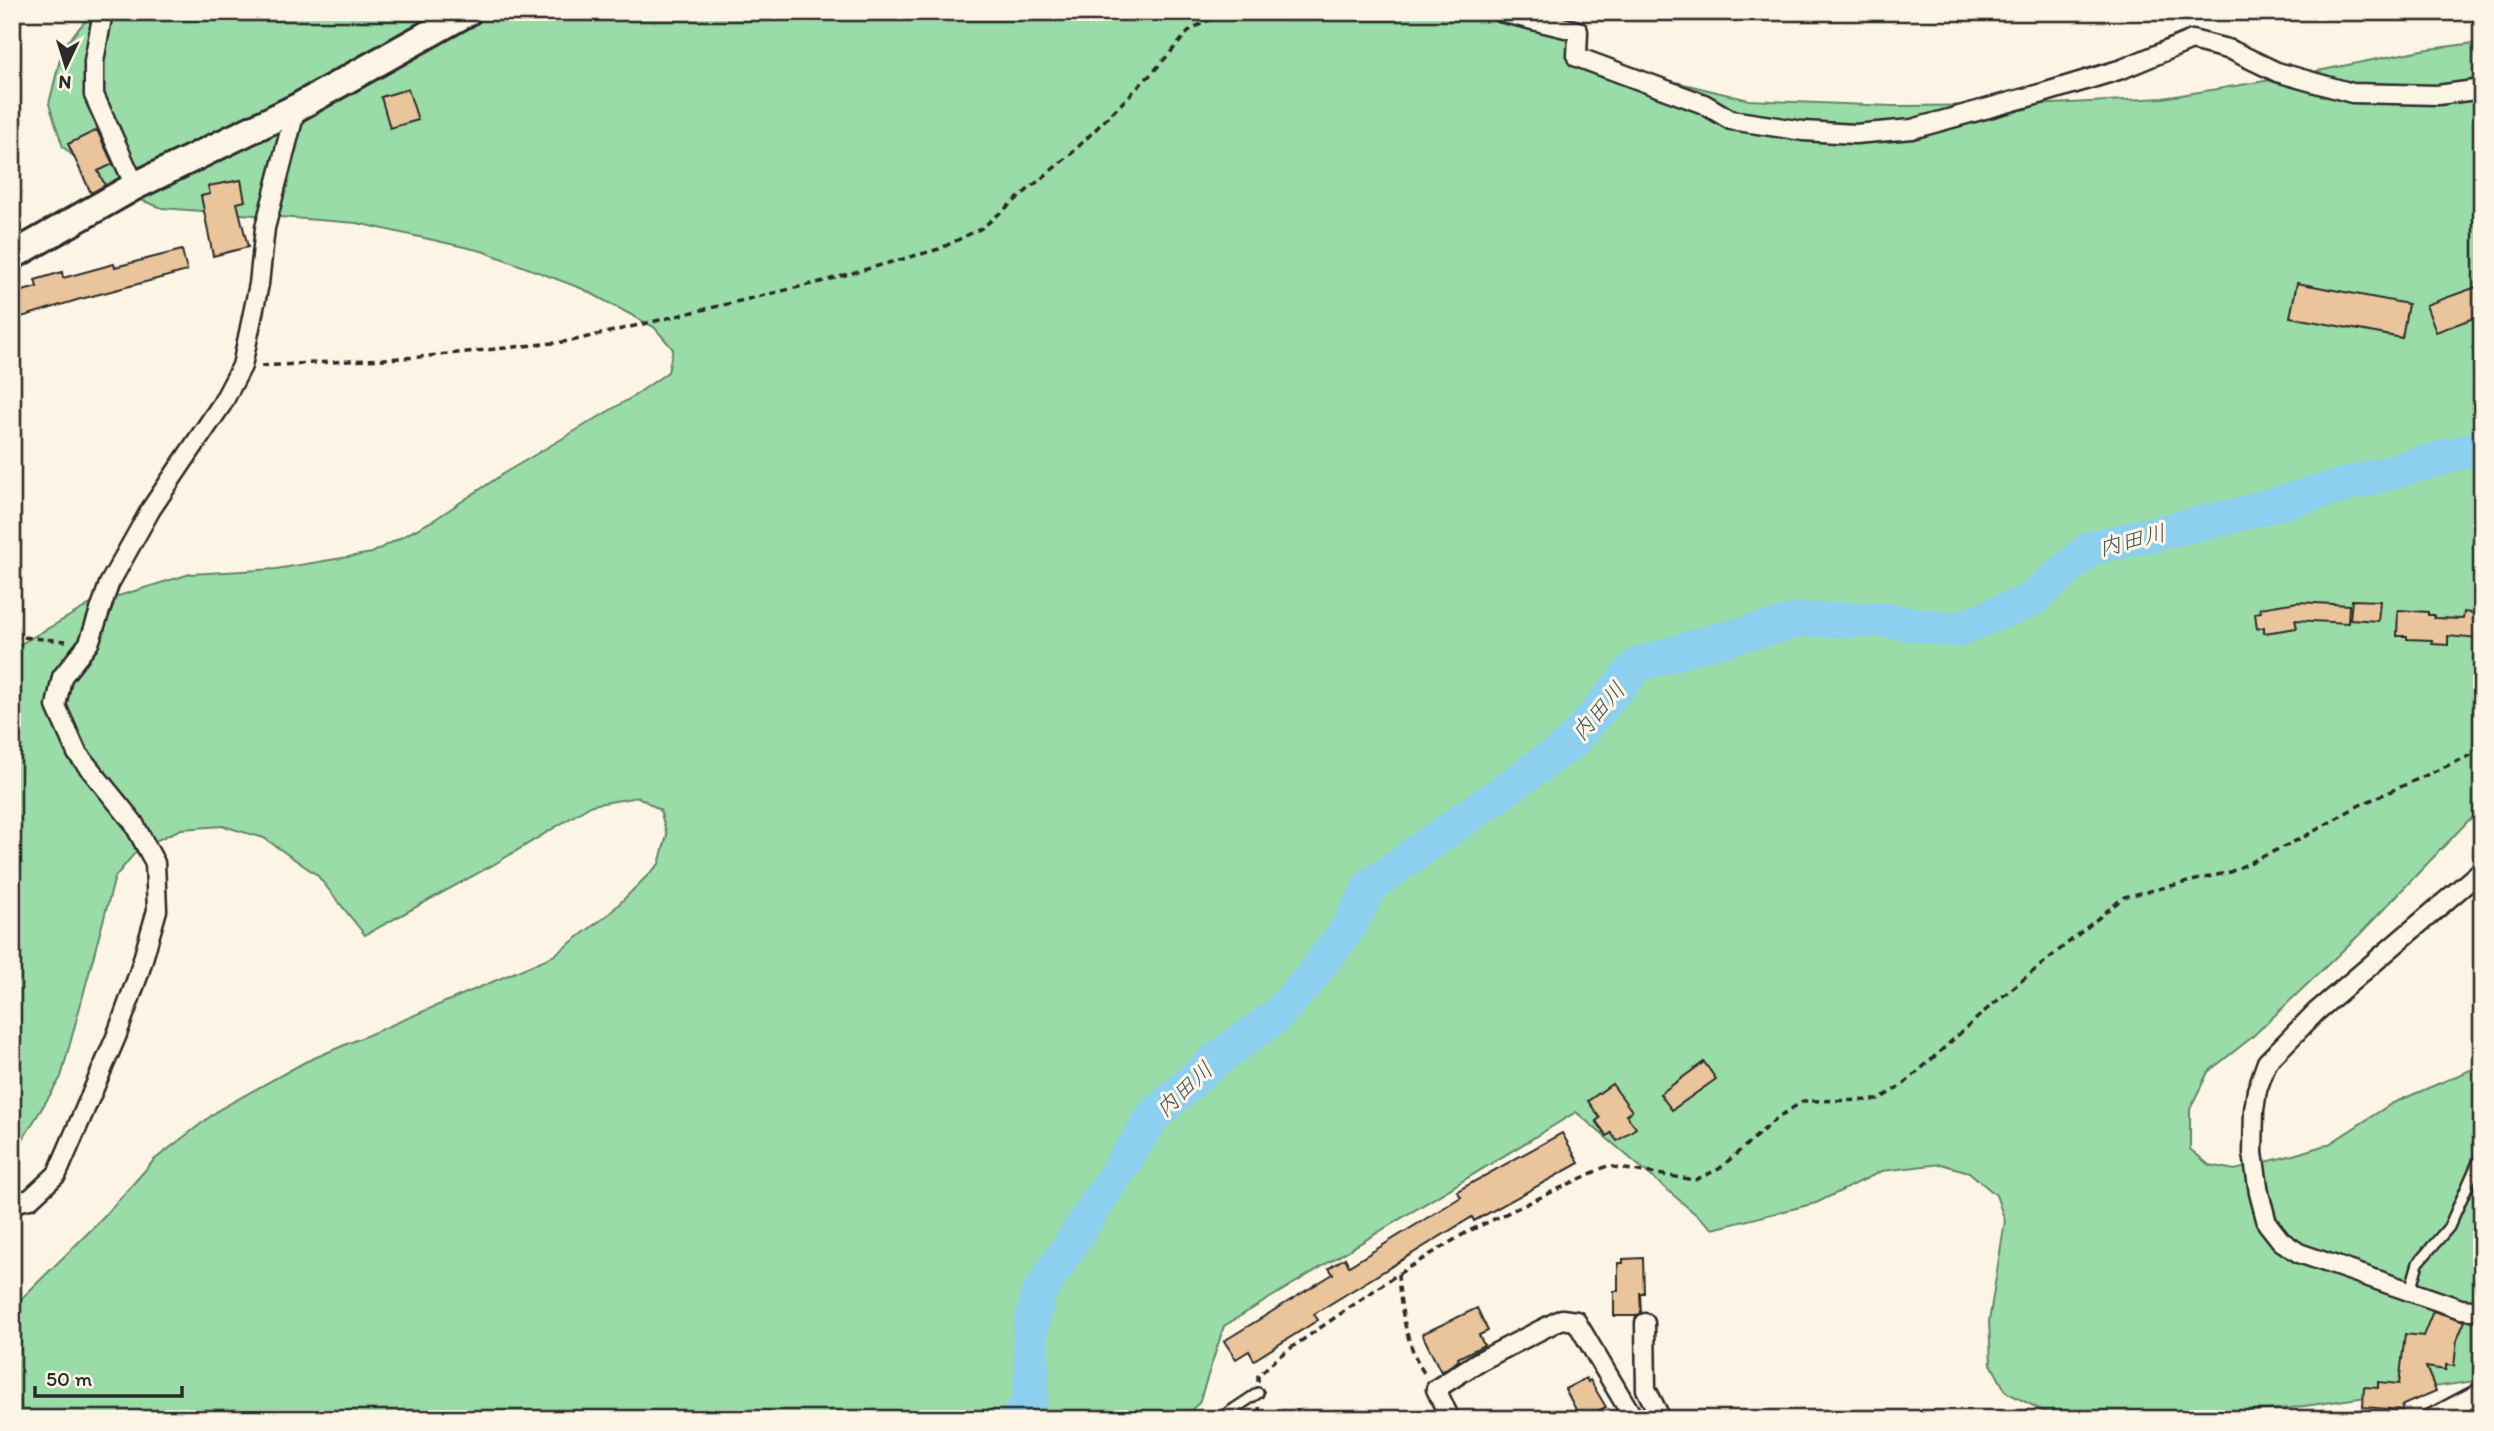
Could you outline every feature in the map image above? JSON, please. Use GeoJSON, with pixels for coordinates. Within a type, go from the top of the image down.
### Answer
{"type":"FeatureCollection","features":[{"type":"Feature","properties":{"kind":"street"},"geometry":{"type":"LineString","coordinates":[[103,12],[94,61],[94,95],[135,186]]}},
{"type":"Feature","properties":{"kind":"street"},"geometry":{"type":"LineString","coordinates":[[12,256],[135,186],[296,108],[468,12]]}},
{"type":"Feature","properties":{"kind":"street"},"geometry":{"type":"LineString","coordinates":[[1500,12],[1577,32],[1577,57],[1704,104],[1731,120],[1803,131],[1854,134],[1912,129],[2122,69],[2192,40],[2231,50],[2277,72],[2351,93],[2438,95],[2482,89]]}},
{"type":"Feature","properties":{"kind":"street"},"geometry":{"type":"LineString","coordinates":[[12,1203],[30,1199],[57,1174],[116,1037],[139,973],[157,910],[155,863],[133,822],[77,753],[56,706],[62,677],[89,643],[109,584],[151,509],[222,404],[242,366],[258,284],[265,228],[296,108]]}},
{"type":"Feature","properties":{"kind":"street"},"geometry":{"type":"LineString","coordinates":[[2482,870],[2316,1012],[2267,1062],[2256,1100],[2253,1153],[2267,1223],[2281,1241],[2299,1252],[2461,1309],[2482,1311]]}},
{"type":"Feature","properties":{"kind":"street"},"geometry":{"type":"LineString","coordinates":[[1450,1419],[1436,1389],[1478,1362],[1562,1319],[1576,1321],[1634,1419]]}},
{"type":"Feature","properties":{"kind":"street"},"geometry":{"type":"LineString","coordinates":[[1644,1323],[1646,1389],[1661,1419]]}},
{"type":"Feature","properties":{"kind":"street"},"geometry":{"type":"LineString","coordinates":[[2431,1419],[2482,1392]]}},
{"type":"Feature","properties":{"kind":"lane"},"geometry":{"type":"LineString","coordinates":[[2410,1291],[2418,1263],[2449,1227],[2482,1153]]}},
{"type":"Feature","properties":{"kind":"lane"},"geometry":{"type":"LineString","coordinates":[[1219,1419],[1258,1393]]}},
{"type":"Feature","properties":{"kind":"path"},"geometry":{"type":"LineString","coordinates":[[242,366],[292,366],[419,358],[571,341],[832,279],[939,249],[982,228],[1089,136],[1154,71],[1191,29],[1225,12]]}},
{"type":"Feature","properties":{"kind":"path"},"geometry":{"type":"LineString","coordinates":[[12,639],[22,637],[89,643]]}},
{"type":"Feature","properties":{"kind":"path"},"geometry":{"type":"LineString","coordinates":[[1260,1419],[1258,1376],[1278,1357],[1398,1274],[1467,1232],[1607,1166],[1695,1180],[1719,1169],[1776,1119],[1803,1101],[1878,1100],[1904,1084],[1986,1010],[2124,897],[2230,872],[2302,838],[2358,806],[2471,755],[2482,743]]}},
{"type":"Feature","properties":{"kind":"path"},"geometry":{"type":"LineString","coordinates":[[1398,1274],[1399,1300],[1411,1342],[1422,1369],[1436,1389]]}},
{"type":"Feature","properties":{"kind":"green space"},"geometry":{"type":"Polygon","coordinates":[[[93,12],[1524,12],[1578,48],[1647,75],[1749,100],[1891,106],[2033,105],[2163,98],[2283,78],[2422,50],[2482,42],[2482,811],[2468,821],[2360,934],[2251,1038],[2208,1072],[2190,1109],[2190,1149],[2209,1165],[2235,1170],[2293,1155],[2329,1144],[2391,1104],[2482,1065],[2482,1380],[2291,1408],[2154,1418],[2091,1418],[2045,1412],[2006,1392],[1991,1364],[1989,1321],[2005,1221],[1996,1195],[1969,1172],[1941,1164],[1882,1171],[1816,1203],[1713,1229],[1576,1112],[1224,1326],[1199,1403],[1181,1419],[12,1419],[12,1308],[103,1218],[154,1160],[220,1109],[305,1062],[553,956],[610,913],[659,864],[667,835],[660,810],[638,797],[592,805],[493,865],[365,935],[317,875],[264,838],[223,826],[181,829],[138,849],[115,877],[61,1077],[23,1139],[12,1144],[12,649],[89,605],[190,574],[276,569],[372,553],[434,520],[506,472],[634,396],[668,372],[673,349],[654,327],[583,289],[482,251],[357,223],[162,208],[111,189],[63,147],[49,104],[63,47],[93,12]]]}},
{"type":"Feature","properties":{"kind":"building"},"geometry":{"type":"Polygon","coordinates":[[[408,89],[418,120],[390,128],[381,97],[408,89]]]}},
{"type":"Feature","properties":{"kind":"building"},"geometry":{"type":"Polygon","coordinates":[[[97,130],[113,164],[98,171],[105,185],[91,193],[68,144],[97,130]]]}},
{"type":"Feature","properties":{"kind":"building"},"geometry":{"type":"Polygon","coordinates":[[[241,180],[245,201],[237,203],[248,247],[213,256],[201,196],[210,194],[208,186],[241,180]]]}},
{"type":"Feature","properties":{"kind":"building"},"geometry":{"type":"Polygon","coordinates":[[[182,250],[187,271],[12,320],[12,294],[37,287],[35,280],[62,272],[63,278],[182,250]]]}},
{"type":"Feature","properties":{"kind":"building"},"geometry":{"type":"Polygon","coordinates":[[[2297,283],[2408,304],[2402,338],[2290,317],[2297,283]]]}},
{"type":"Feature","properties":{"kind":"building"},"geometry":{"type":"Polygon","coordinates":[[[2482,285],[2482,315],[2436,332],[2426,305],[2482,285]]]}},
{"type":"Feature","properties":{"kind":"building"},"geometry":{"type":"Polygon","coordinates":[[[2352,600],[2380,601],[2378,621],[2350,619],[2352,600]]]}},
{"type":"Feature","properties":{"kind":"building"},"geometry":{"type":"Polygon","coordinates":[[[2298,602],[2349,605],[2348,623],[2295,620],[2297,628],[2264,633],[2264,627],[2257,629],[2255,613],[2261,612],[2260,608],[2298,602]]]}},
{"type":"Feature","properties":{"kind":"building"},"geometry":{"type":"Polygon","coordinates":[[[2398,610],[2428,612],[2428,615],[2434,615],[2434,618],[2463,619],[2464,612],[2480,614],[2478,639],[2448,636],[2448,645],[2432,644],[2432,640],[2397,636],[2398,610]]]}},
{"type":"Feature","properties":{"kind":"building"},"geometry":{"type":"Polygon","coordinates":[[[1704,1062],[1716,1079],[1672,1110],[1660,1094],[1704,1062]]]}},
{"type":"Feature","properties":{"kind":"building"},"geometry":{"type":"Polygon","coordinates":[[[1612,1084],[1632,1111],[1626,1115],[1636,1128],[1617,1141],[1611,1133],[1607,1136],[1596,1121],[1600,1118],[1588,1101],[1612,1084]]]}},
{"type":"Feature","properties":{"kind":"building"},"geometry":{"type":"Polygon","coordinates":[[[1562,1133],[1579,1163],[1474,1221],[1472,1217],[1314,1314],[1318,1320],[1254,1360],[1249,1351],[1236,1359],[1224,1341],[1333,1274],[1329,1268],[1345,1258],[1349,1266],[1461,1197],[1457,1191],[1562,1133]]]}},
{"type":"Feature","properties":{"kind":"building"},"geometry":{"type":"Polygon","coordinates":[[[1643,1258],[1644,1293],[1640,1293],[1641,1313],[1636,1316],[1614,1316],[1614,1291],[1618,1291],[1618,1263],[1623,1263],[1623,1259],[1643,1258]]]}},
{"type":"Feature","properties":{"kind":"building"},"geometry":{"type":"Polygon","coordinates":[[[1477,1308],[1488,1331],[1479,1335],[1484,1345],[1458,1358],[1459,1360],[1441,1372],[1422,1334],[1477,1308]]]}},
{"type":"Feature","properties":{"kind":"building"},"geometry":{"type":"Polygon","coordinates":[[[2433,1311],[2465,1321],[2457,1340],[2454,1366],[2446,1365],[2446,1370],[2426,1367],[2436,1391],[2403,1405],[2402,1410],[2363,1407],[2364,1387],[2378,1388],[2378,1382],[2399,1384],[2405,1334],[2423,1336],[2433,1311]]]}},
{"type":"Feature","properties":{"kind":"building"},"geometry":{"type":"Polygon","coordinates":[[[1586,1378],[1588,1382],[1590,1380],[1606,1407],[1581,1419],[1565,1389],[1586,1378]]]}},
{"type":"Feature","properties":{"kind":"waterway","name":"内田川"},"geometry":{"type":"LineString","coordinates":[[1017,1419],[1030,1401],[1030,1331],[1039,1293],[1154,1115],[1214,1061],[1275,1017],[1308,981],[1349,927],[1371,885],[1571,743],[1637,665],[1700,645],[1801,620],[1883,620],[1956,630],[2031,600],[2091,548],[2233,516],[2482,447]]}}]}
